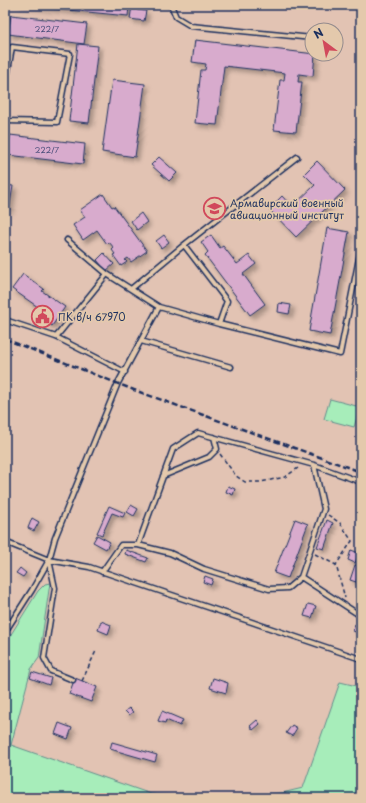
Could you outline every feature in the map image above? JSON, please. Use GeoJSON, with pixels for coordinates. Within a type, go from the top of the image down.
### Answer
{"type":"FeatureCollection","features":[{"type":"Feature","properties":{"kind":"lane"},"geometry":{"type":"LineString","coordinates":[[171,5],[176,17],[191,26],[304,37]]}},
{"type":"Feature","properties":{"kind":"lane"},"geometry":{"type":"LineString","coordinates":[[5,89],[12,47],[70,54],[57,122],[5,121]]}},
{"type":"Feature","properties":{"kind":"lane"},"geometry":{"type":"LineString","coordinates":[[131,289],[184,245],[297,157]]}},
{"type":"Feature","properties":{"kind":"lane"},"geometry":{"type":"LineString","coordinates":[[67,240],[107,274],[159,306],[219,324],[340,354],[361,248]]}},
{"type":"Feature","properties":{"kind":"lane"},"geometry":{"type":"LineString","coordinates":[[184,245],[227,301],[219,324]]}},
{"type":"Feature","properties":{"kind":"lane"},"geometry":{"type":"LineString","coordinates":[[56,337],[107,274]]}},
{"type":"Feature","properties":{"kind":"lane"},"geometry":{"type":"LineString","coordinates":[[6,630],[32,590],[49,560],[56,538],[118,383],[159,306]]}},
{"type":"Feature","properties":{"kind":"lane"},"geometry":{"type":"LineString","coordinates":[[5,320],[56,337],[125,372]]}},
{"type":"Feature","properties":{"kind":"lane"},"geometry":{"type":"LineString","coordinates":[[141,341],[231,367]]}},
{"type":"Feature","properties":{"kind":"lane"},"geometry":{"type":"LineString","coordinates":[[138,545],[173,450],[198,433],[306,462],[361,482]]}},
{"type":"Feature","properties":{"kind":"lane"},"geometry":{"type":"LineString","coordinates":[[163,476],[209,457],[216,449],[214,437]]}},
{"type":"Feature","properties":{"kind":"lane"},"geometry":{"type":"LineString","coordinates":[[102,572],[121,545],[138,545],[170,554],[204,569],[269,589],[288,588],[301,577],[324,509],[314,465]]}},
{"type":"Feature","properties":{"kind":"lane"},"geometry":{"type":"LineString","coordinates":[[5,542],[49,560],[89,567],[361,659]]}},
{"type":"Feature","properties":{"kind":"lane"},"geometry":{"type":"LineString","coordinates":[[49,560],[55,588],[44,658],[51,671],[74,680]]}},
{"type":"Feature","properties":{"kind":"lane"},"geometry":{"type":"LineString","coordinates":[[301,577],[361,616]]}},
{"type":"Feature","properties":{"kind":"path"},"geometry":{"type":"LineString","coordinates":[[216,449],[236,476],[245,482],[260,482],[284,477],[306,462]]}},
{"type":"Feature","properties":{"kind":"path"},"geometry":{"type":"LineString","coordinates":[[323,512],[340,523],[352,540],[336,565]]}},
{"type":"Feature","properties":{"kind":"path"},"geometry":{"type":"LineString","coordinates":[[310,551],[336,565],[348,607]]}},
{"type":"Feature","properties":{"kind":"path"},"geometry":{"type":"LineString","coordinates":[[82,681],[96,651]]}},
{"type":"Feature","properties":{"kind":"green space"},"geometry":{"type":"Polygon","coordinates":[[[330,399],[360,407],[354,427],[324,419],[330,399]]]}},
{"type":"Feature","properties":{"kind":"green space"},"geometry":{"type":"Polygon","coordinates":[[[50,583],[39,658],[31,669],[11,745],[151,794],[204,798],[5,798],[5,644],[38,591],[45,584],[50,583]]]}},
{"type":"Feature","properties":{"kind":"green space"},"geometry":{"type":"Polygon","coordinates":[[[340,682],[361,687],[361,798],[222,798],[282,793],[303,788],[340,682]]]}},
{"type":"Feature","properties":{"kind":"building"},"geometry":{"type":"Polygon","coordinates":[[[17,5],[107,5],[129,7],[128,16],[17,5]]]}},
{"type":"Feature","properties":{"kind":"building"},"geometry":{"type":"Polygon","coordinates":[[[132,5],[138,5],[137,10],[146,11],[144,21],[130,19],[132,5]]]}},
{"type":"Feature","properties":{"kind":"building"},"geometry":{"type":"Polygon","coordinates":[[[11,15],[87,24],[84,44],[8,34],[11,15]]]}},
{"type":"Feature","properties":{"kind":"building"},"geometry":{"type":"Polygon","coordinates":[[[195,40],[304,53],[304,62],[314,62],[313,76],[299,74],[298,82],[302,82],[296,132],[274,130],[280,80],[284,80],[285,73],[224,66],[217,125],[195,123],[201,70],[205,70],[206,64],[192,62],[195,40]]]}},
{"type":"Feature","properties":{"kind":"building"},"geometry":{"type":"Polygon","coordinates":[[[78,44],[98,46],[89,123],[69,121],[78,44]]]}},
{"type":"Feature","properties":{"kind":"building"},"geometry":{"type":"Polygon","coordinates":[[[112,80],[145,84],[135,157],[102,152],[112,80]]]}},
{"type":"Feature","properties":{"kind":"building"},"geometry":{"type":"Polygon","coordinates":[[[10,135],[85,144],[83,164],[8,155],[10,135]]]}},
{"type":"Feature","properties":{"kind":"building"},"geometry":{"type":"Polygon","coordinates":[[[159,157],[177,173],[169,181],[151,165],[159,157]]]}},
{"type":"Feature","properties":{"kind":"building"},"geometry":{"type":"Polygon","coordinates":[[[317,161],[345,190],[296,237],[269,209],[282,196],[292,207],[315,185],[304,174],[317,161]]]}},
{"type":"Feature","properties":{"kind":"building"},"geometry":{"type":"Polygon","coordinates":[[[5,185],[13,186],[9,210],[5,209],[5,185]]]}},
{"type":"Feature","properties":{"kind":"building"},"geometry":{"type":"Polygon","coordinates":[[[103,194],[112,207],[114,206],[147,251],[131,262],[128,258],[125,260],[127,262],[121,266],[113,255],[115,254],[112,250],[114,248],[109,242],[107,244],[97,230],[83,240],[73,225],[85,217],[80,210],[103,194]]]}},
{"type":"Feature","properties":{"kind":"building"},"geometry":{"type":"Polygon","coordinates":[[[141,213],[147,222],[137,230],[131,221],[141,213]]]}},
{"type":"Feature","properties":{"kind":"building"},"geometry":{"type":"Polygon","coordinates":[[[327,228],[349,232],[330,335],[309,331],[327,228]]]}},
{"type":"Feature","properties":{"kind":"building"},"geometry":{"type":"Polygon","coordinates":[[[164,235],[169,242],[161,248],[156,241],[164,235]]]}},
{"type":"Feature","properties":{"kind":"building"},"geometry":{"type":"Polygon","coordinates":[[[211,235],[220,248],[223,246],[237,264],[249,255],[256,264],[243,274],[265,304],[250,315],[205,255],[208,252],[201,242],[211,235]]]}},
{"type":"Feature","properties":{"kind":"building"},"geometry":{"type":"Polygon","coordinates":[[[104,253],[114,264],[106,271],[97,260],[104,253]]]}},
{"type":"Feature","properties":{"kind":"building"},"geometry":{"type":"Polygon","coordinates":[[[23,274],[44,289],[42,291],[65,307],[52,326],[44,320],[48,314],[12,289],[23,274]]]}},
{"type":"Feature","properties":{"kind":"building"},"geometry":{"type":"Polygon","coordinates":[[[279,303],[291,305],[289,314],[278,312],[279,303]]]}},
{"type":"Feature","properties":{"kind":"building"},"geometry":{"type":"Polygon","coordinates":[[[228,486],[235,489],[233,495],[226,492],[228,486]]]}},
{"type":"Feature","properties":{"kind":"building"},"geometry":{"type":"Polygon","coordinates":[[[131,505],[138,509],[134,516],[127,512],[131,505]]]}},
{"type":"Feature","properties":{"kind":"building"},"geometry":{"type":"Polygon","coordinates":[[[109,506],[125,513],[123,517],[112,513],[102,535],[97,533],[109,506]]]}},
{"type":"Feature","properties":{"kind":"building"},"geometry":{"type":"Polygon","coordinates":[[[32,518],[39,522],[34,531],[28,528],[32,518]]]}},
{"type":"Feature","properties":{"kind":"building"},"geometry":{"type":"Polygon","coordinates":[[[295,519],[308,524],[288,578],[274,573],[295,519]]]}},
{"type":"Feature","properties":{"kind":"building"},"geometry":{"type":"Polygon","coordinates":[[[327,520],[333,523],[324,549],[317,547],[327,520]]]}},
{"type":"Feature","properties":{"kind":"building"},"geometry":{"type":"Polygon","coordinates":[[[97,535],[110,542],[106,549],[93,542],[97,535]]]}},
{"type":"Feature","properties":{"kind":"building"},"geometry":{"type":"Polygon","coordinates":[[[126,550],[148,558],[146,562],[125,554],[126,550]]]}},
{"type":"Feature","properties":{"kind":"building"},"geometry":{"type":"Polygon","coordinates":[[[351,550],[359,553],[355,563],[348,560],[351,550]]]}},
{"type":"Feature","properties":{"kind":"building"},"geometry":{"type":"Polygon","coordinates":[[[355,565],[361,567],[356,582],[350,580],[355,565]]]}},
{"type":"Feature","properties":{"kind":"building"},"geometry":{"type":"Polygon","coordinates":[[[20,568],[26,573],[23,577],[16,573],[20,568]]]}},
{"type":"Feature","properties":{"kind":"building"},"geometry":{"type":"Polygon","coordinates":[[[205,576],[213,579],[211,585],[203,582],[205,576]]]}},
{"type":"Feature","properties":{"kind":"building"},"geometry":{"type":"Polygon","coordinates":[[[308,604],[316,606],[312,618],[304,616],[308,604]]]}},
{"type":"Feature","properties":{"kind":"building"},"geometry":{"type":"Polygon","coordinates":[[[101,621],[111,625],[108,634],[98,630],[101,621]]]}},
{"type":"Feature","properties":{"kind":"building"},"geometry":{"type":"Polygon","coordinates":[[[355,624],[361,626],[361,634],[353,631],[355,624]]]}},
{"type":"Feature","properties":{"kind":"building"},"geometry":{"type":"Polygon","coordinates":[[[32,672],[51,678],[49,685],[30,678],[32,672]]]}},
{"type":"Feature","properties":{"kind":"building"},"geometry":{"type":"Polygon","coordinates":[[[75,678],[97,687],[91,702],[69,694],[75,678]]]}},
{"type":"Feature","properties":{"kind":"building"},"geometry":{"type":"Polygon","coordinates":[[[213,678],[228,683],[226,693],[210,688],[213,678]]]}},
{"type":"Feature","properties":{"kind":"building"},"geometry":{"type":"Polygon","coordinates":[[[129,708],[133,712],[129,715],[125,711],[129,708]]]}},
{"type":"Feature","properties":{"kind":"building"},"geometry":{"type":"Polygon","coordinates":[[[162,711],[183,720],[180,726],[166,720],[165,723],[158,721],[162,711]]]}},
{"type":"Feature","properties":{"kind":"building"},"geometry":{"type":"Polygon","coordinates":[[[257,720],[260,724],[253,730],[250,726],[257,720]]]}},
{"type":"Feature","properties":{"kind":"building"},"geometry":{"type":"Polygon","coordinates":[[[59,723],[72,728],[68,739],[55,734],[59,723]]]}},
{"type":"Feature","properties":{"kind":"building"},"geometry":{"type":"Polygon","coordinates":[[[292,725],[297,728],[292,736],[286,733],[292,725]]]}},
{"type":"Feature","properties":{"kind":"building"},"geometry":{"type":"Polygon","coordinates":[[[112,742],[157,755],[155,762],[110,749],[112,742]]]}},
{"type":"Feature","properties":{"kind":"railway"},"geometry":{"type":"LineString","coordinates":[[5,339],[134,390],[361,472]]}},
{"type":"Feature","properties":{"kind":"place","name":"Армавирский военный авиационный институт"},"geometry":{"type":"Point","coordinates":[215,209]}},
{"type":"Feature","properties":{"kind":"place","name":"ПК в/ч 67970"},"geometry":{"type":"Point","coordinates":[43,317]}}]}
